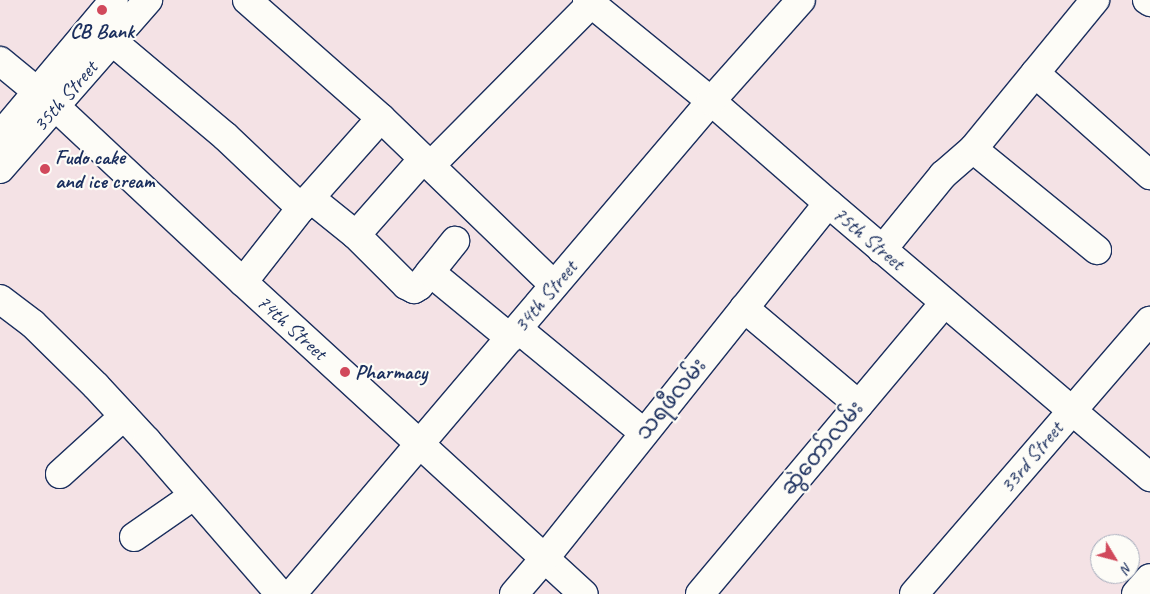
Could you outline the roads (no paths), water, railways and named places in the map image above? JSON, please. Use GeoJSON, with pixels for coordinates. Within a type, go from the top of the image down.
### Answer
{"type":"FeatureCollection","features":[{"type":"Feature","properties":{"kind":"street","name":"35th Street"},"geometry":{"type":"LineString","coordinates":[[0,169],[114,0]]}},
{"type":"Feature","properties":{"kind":"street","name":"35th Street"},"geometry":{"type":"LineString","coordinates":[[0,136],[47,100],[112,41],[148,0]]}},
{"type":"Feature","properties":{"kind":"street"},"geometry":{"type":"LineString","coordinates":[[247,0],[381,118],[554,285]]}},
{"type":"Feature","properties":{"kind":"street","name":"34th Street"},"geometry":{"type":"LineString","coordinates":[[292,594],[554,285],[801,0]]}},
{"type":"Feature","properties":{"kind":"street"},"geometry":{"type":"LineString","coordinates":[[882,250],[943,175],[974,149],[1094,0]]}},
{"type":"Feature","properties":{"kind":"street"},"geometry":{"type":"LineString","coordinates":[[356,235],[426,162],[589,2]]}},
{"type":"Feature","properties":{"kind":"street","name":"75th Street"},"geometry":{"type":"LineString","coordinates":[[589,2],[711,102],[1150,477]]}},
{"type":"Feature","properties":{"kind":"street"},"geometry":{"type":"LineString","coordinates":[[112,41],[306,203],[356,235],[406,285],[414,289],[455,241]]}},
{"type":"Feature","properties":{"kind":"street","name":"74th Street"},"geometry":{"type":"LineString","coordinates":[[0,61],[47,100],[584,594]]}},
{"type":"Feature","properties":{"kind":"street"},"geometry":{"type":"LineString","coordinates":[[1035,73],[1150,175]]}},
{"type":"Feature","properties":{"kind":"street"},"geometry":{"type":"LineString","coordinates":[[243,282],[306,203],[381,118]]}},
{"type":"Feature","properties":{"kind":"street"},"geometry":{"type":"LineString","coordinates":[[974,149],[1097,250]]}},
{"type":"Feature","properties":{"kind":"street","name":"သရဖီလမ်း"},"geometry":{"type":"LineString","coordinates":[[514,594],[828,203]]}},
{"type":"Feature","properties":{"kind":"street"},"geometry":{"type":"LineString","coordinates":[[430,272],[514,333],[644,433]]}},
{"type":"Feature","properties":{"kind":"street"},"geometry":{"type":"LineString","coordinates":[[1,301],[32,324],[124,416],[280,594]]}},
{"type":"Feature","properties":{"kind":"street","name":"ဆွဲတော်လမ်း"},"geometry":{"type":"LineString","coordinates":[[700,594],[944,303]]}},
{"type":"Feature","properties":{"kind":"street"},"geometry":{"type":"LineString","coordinates":[[744,308],[859,405]]}},
{"type":"Feature","properties":{"kind":"street","name":"33rd Street"},"geometry":{"type":"LineString","coordinates":[[914,594],[1071,410],[1150,321]]}},
{"type":"Feature","properties":{"kind":"street"},"geometry":{"type":"LineString","coordinates":[[60,474],[124,416]]}},
{"type":"Feature","properties":{"kind":"street"},"geometry":{"type":"LineString","coordinates":[[134,537],[194,496]]}},
{"type":"Feature","properties":{"kind":"street"},"geometry":{"type":"LineString","coordinates":[[1136,594],[1150,578]]}},
{"type":"Feature","properties":{"kind":"place","name":"CB Bank"},"geometry":{"type":"Point","coordinates":[102,10]}},
{"type":"Feature","properties":{"kind":"place","name":"Fudo cake and ice cream"},"geometry":{"type":"Point","coordinates":[45,169]}},
{"type":"Feature","properties":{"kind":"place","name":"Pharmacy"},"geometry":{"type":"Point","coordinates":[345,372]}}]}
